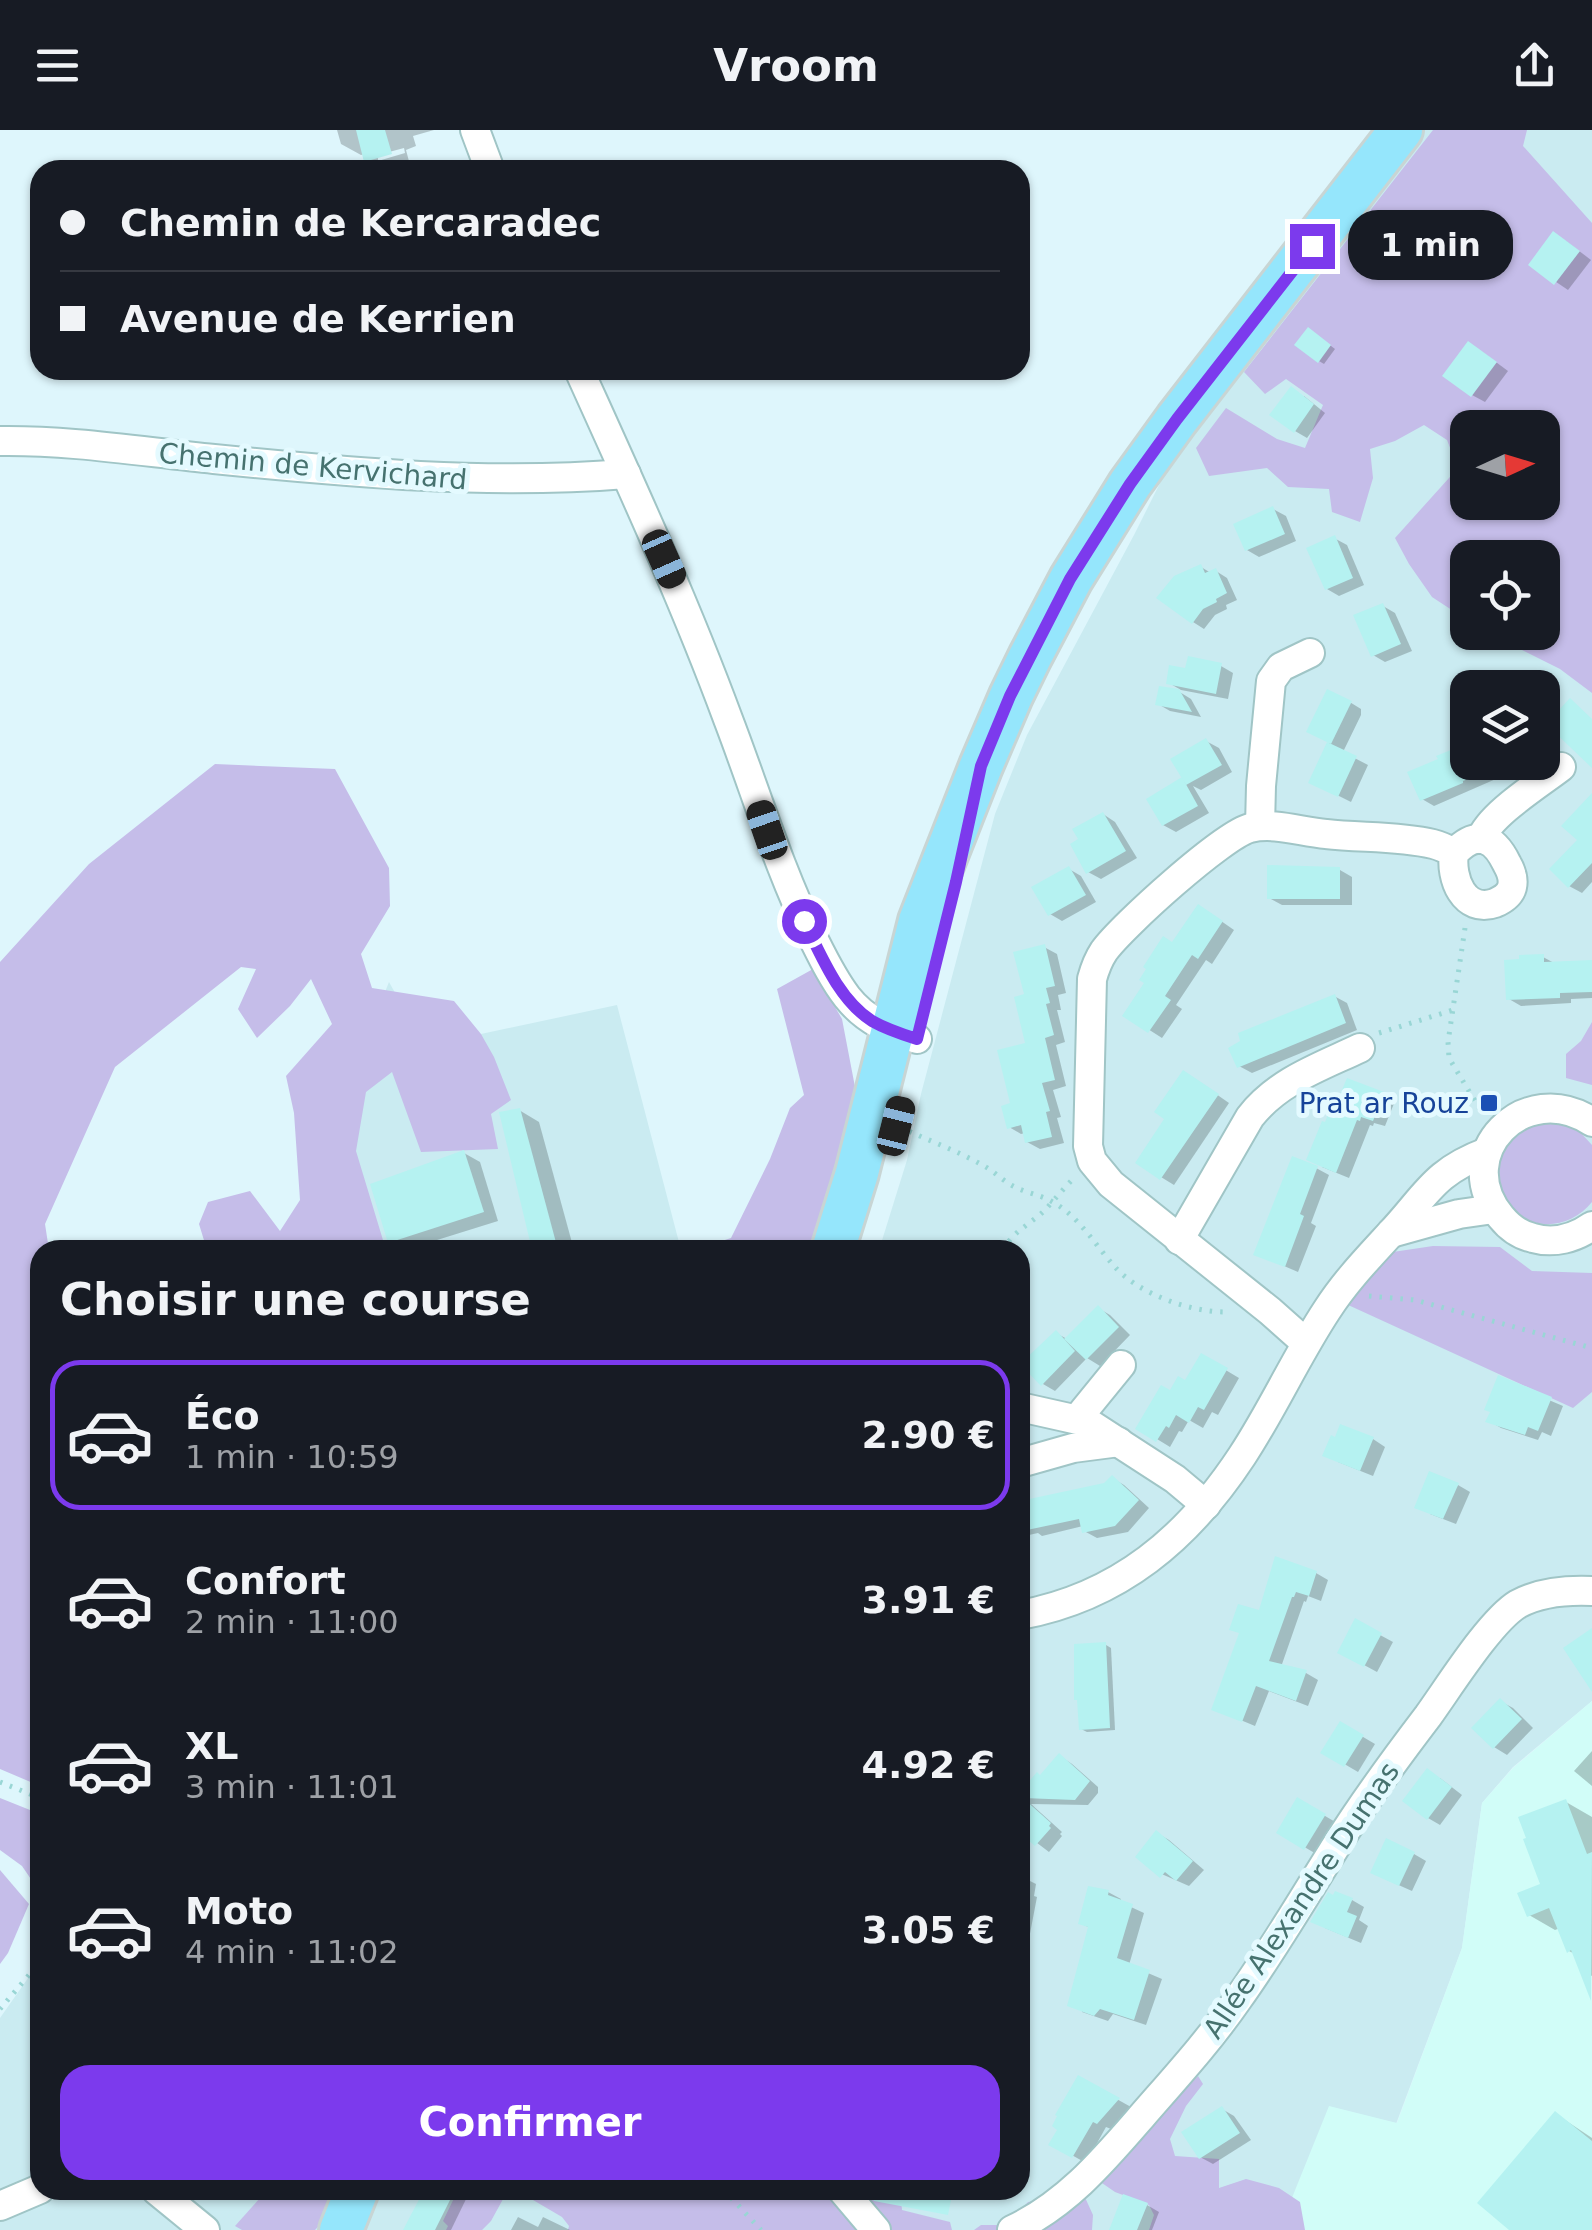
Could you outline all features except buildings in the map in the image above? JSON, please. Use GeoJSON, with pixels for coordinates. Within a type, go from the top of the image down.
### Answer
{"type":"FeatureCollection","features":[{"type":"Feature","properties":{"kind":"main road"},"geometry":{"type":"LineString","coordinates":[[836,1240],[956,882],[981,766],[1010,696],[1056,606],[1130,484],[1402,130]]}},
{"type":"Feature","properties":{"kind":"main road"},"geometry":{"type":"LineString","coordinates":[[863,1240],[896,1126],[904,1035]]}},
{"type":"Feature","properties":{"kind":"main road"},"geometry":{"type":"LineString","coordinates":[[340,2230],[353,2200]]}},
{"type":"Feature","properties":{"kind":"main road"},"geometry":{"type":"LineString","coordinates":[[370,2230],[371,2200]]}},
{"type":"Feature","properties":{"kind":"street"},"geometry":{"type":"LineString","coordinates":[[475,130],[486,160]]}},
{"type":"Feature","properties":{"kind":"street"},"geometry":{"type":"LineString","coordinates":[[584,380],[677,587],[804,921],[846,996],[868,1018],[904,1035]]}},
{"type":"Feature","properties":{"kind":"street","name":"Chemin de Kervichard"},"geometry":{"type":"LineString","coordinates":[[0,441],[76,444],[438,479],[515,480],[626,474]]}},
{"type":"Feature","properties":{"kind":"street"},"geometry":{"type":"LineString","coordinates":[[1260,826],[1271,681],[1281,667],[1310,654]]}},
{"type":"Feature","properties":{"kind":"street"},"geometry":{"type":"LineString","coordinates":[[1481,838],[1485,827],[1561,768]]}},
{"type":"Feature","properties":{"kind":"street"},"geometry":{"type":"LineString","coordinates":[[1306,1343],[1111,1184],[1092,1161],[1088,1124],[1092,979],[1096,964],[1118,934],[1242,830],[1260,826],[1432,844],[1454,854]]}},
{"type":"Feature","properties":{"kind":"street"},"geometry":{"type":"LineString","coordinates":[[1481,838],[1492,842],[1512,873],[1514,901],[1481,904],[1470,900],[1460,892],[1454,878],[1454,854],[1462,844],[1481,838]]}},
{"type":"Feature","properties":{"kind":"street"},"geometry":{"type":"LineString","coordinates":[[1179,1240],[1261,1102],[1280,1086],[1360,1048]]}},
{"type":"Feature","properties":{"kind":"street"},"geometry":{"type":"LineString","coordinates":[[1030,1613],[1060,1606],[1117,1582],[1164,1548],[1206,1505],[1244,1454],[1306,1343],[1342,1289],[1438,1179],[1494,1141],[1524,1112],[1538,1108],[1567,1109],[1592,1122]]}},
{"type":"Feature","properties":{"kind":"street"},"geometry":{"type":"LineString","coordinates":[[1494,1141],[1484,1168],[1484,1184],[1494,1209],[1507,1224],[1520,1234],[1550,1241],[1588,1231]]}},
{"type":"Feature","properties":{"kind":"street"},"geometry":{"type":"LineString","coordinates":[[1391,1233],[1459,1214],[1494,1209]]}},
{"type":"Feature","properties":{"kind":"street"},"geometry":{"type":"LineString","coordinates":[[1077,1419],[1121,1366]]}},
{"type":"Feature","properties":{"kind":"street"},"geometry":{"type":"LineString","coordinates":[[1030,1409],[1087,1422],[1175,1479],[1206,1505]]}},
{"type":"Feature","properties":{"kind":"street"},"geometry":{"type":"LineString","coordinates":[[1030,1459],[1118,1442]]}},
{"type":"Feature","properties":{"kind":"street","name":"Allée Alexandre Dumas"},"geometry":{"type":"LineString","coordinates":[[1012,2230],[1078,2187],[1198,2053],[1265,1960],[1373,1792],[1495,1626],[1517,1605],[1540,1596],[1592,1591]]}},
{"type":"Feature","properties":{"kind":"street"},"geometry":{"type":"LineString","coordinates":[[0,2206],[30,2193]]}},
{"type":"Feature","properties":{"kind":"street"},"geometry":{"type":"LineString","coordinates":[[168,2200],[205,2230]]}},
{"type":"Feature","properties":{"kind":"street"},"geometry":{"type":"LineString","coordinates":[[850,2200],[876,2230]]}},
{"type":"Feature","properties":{"kind":"path"},"geometry":{"type":"LineString","coordinates":[[1470,900],[1452,1010],[1449,1058],[1494,1141]]}},
{"type":"Feature","properties":{"kind":"path"},"geometry":{"type":"LineString","coordinates":[[1360,1048],[1367,1036],[1452,1010]]}},
{"type":"Feature","properties":{"kind":"path"},"geometry":{"type":"LineString","coordinates":[[896,1126],[983,1166],[1010,1185],[1051,1201],[1140,1288],[1215,1312],[1240,1309],[1255,1299]]}},
{"type":"Feature","properties":{"kind":"path"},"geometry":{"type":"LineString","coordinates":[[1010,1240],[1044,1212],[1051,1201]]}},
{"type":"Feature","properties":{"kind":"path"},"geometry":{"type":"LineString","coordinates":[[1342,1289],[1376,1298],[1415,1300],[1592,1348]]}},
{"type":"Feature","properties":{"kind":"path"},"geometry":{"type":"LineString","coordinates":[[0,1782],[30,1794]]}},
{"type":"Feature","properties":{"kind":"path"},"geometry":{"type":"LineString","coordinates":[[0,2009],[30,1974]]}},
{"type":"Feature","properties":{"kind":"path"},"geometry":{"type":"LineString","coordinates":[[733,2200],[761,2230]]}},
{"type":"Feature","properties":{"kind":"shaded area"},"geometry":{"type":"Polygon","coordinates":[[[1424,130],[1592,130],[1592,1701],[1513,1767],[1482,1803],[1462,1948],[1396,2124],[1279,2230],[883,2230],[858,2200],[1030,2200],[1030,1240],[882,1240],[907,1160],[995,814],[1027,735],[1175,453],[1424,130]]]}},
{"type":"Feature","properties":{"kind":"shaded area"},"geometry":{"type":"Polygon","coordinates":[[[1433,130],[1527,130],[1523,146],[1592,223],[1592,693],[1560,669],[1522,650],[1560,650],[1560,540],[1450,540],[1450,609],[1432,597],[1395,538],[1450,477],[1450,520],[1560,520],[1560,410],[1450,410],[1450,448],[1447,440],[1424,425],[1370,449],[1373,478],[1360,522],[1332,512],[1329,489],[1288,487],[1267,468],[1209,476],[1196,448],[1226,408],[1277,439],[1305,448],[1323,405],[1286,379],[1265,394],[1244,372],[1433,130]]]}},
{"type":"Feature","properties":{"kind":"shaded area"},"geometry":{"type":"Polygon","coordinates":[[[215,764],[335,769],[389,868],[390,906],[361,954],[372,988],[454,1001],[481,1034],[511,1100],[491,1114],[498,1149],[421,1152],[392,1072],[366,1092],[356,1151],[383,1240],[204,1240],[199,1224],[208,1202],[250,1191],[280,1231],[300,1200],[294,1113],[286,1076],[332,1024],[311,979],[257,1038],[238,1009],[256,969],[241,967],[115,1067],[45,1224],[47,1240],[30,1240],[30,1782],[0,1769],[0,962],[89,864],[215,764]]]}},
{"type":"Feature","properties":{"kind":"shaded area"},"geometry":{"type":"Polygon","coordinates":[[[813,969],[842,1019],[855,1087],[857,1123],[825,1240],[725,1240],[731,1238],[790,1108],[804,1095],[777,989],[813,969]]]}},
{"type":"Feature","properties":{"kind":"shaded area"},"geometry":{"type":"Polygon","coordinates":[[[389,982],[425,1046],[617,1005],[678,1240],[349,1240],[319,1157],[389,982]]]}},
{"type":"Feature","properties":{"kind":"shaded area"},"geometry":{"type":"Polygon","coordinates":[[[1592,1022],[1592,1085],[1566,1078],[1566,1054],[1581,1041],[1592,1022]]]}},
{"type":"Feature","properties":{"kind":"shaded area"},"geometry":{"type":"Polygon","coordinates":[[[1554,1122],[1579,1131],[1592,1145],[1592,1202],[1571,1219],[1535,1223],[1513,1210],[1505,1199],[1499,1185],[1500,1158],[1526,1129],[1554,1122]]]}},
{"type":"Feature","properties":{"kind":"shaded area"},"geometry":{"type":"Polygon","coordinates":[[[1433,1246],[1500,1247],[1532,1271],[1592,1273],[1592,1392],[1573,1408],[1346,1304],[1386,1253],[1433,1246]]]}},
{"type":"Feature","properties":{"kind":"shaded area"},"geometry":{"type":"Polygon","coordinates":[[[1592,1701],[1592,2230],[1279,2230],[1329,2106],[1397,2123],[1462,1948],[1482,1803],[1513,1768],[1592,1701]]]}},
{"type":"Feature","properties":{"kind":"shaded area"},"geometry":{"type":"Polygon","coordinates":[[[0,1798],[30,1810],[30,1878],[22,1866],[0,1850],[0,1798]]]}},
{"type":"Feature","properties":{"kind":"shaded area"},"geometry":{"type":"Polygon","coordinates":[[[0,1870],[29,1904],[0,1964],[0,1870]]]}},
{"type":"Feature","properties":{"kind":"shaded area"},"geometry":{"type":"Polygon","coordinates":[[[30,1975],[30,2200],[624,2200],[652,2230],[0,2230],[0,2018],[30,1975]]]}},
{"type":"Feature","properties":{"kind":"shaded area"},"geometry":{"type":"Polygon","coordinates":[[[1198,2076],[1203,2084],[1186,2106],[1170,2139],[1175,2156],[1219,2159],[1219,2188],[1246,2179],[1279,2188],[1300,2202],[1305,2230],[1149,2230],[1154,2215],[1149,2205],[1099,2181],[1198,2076]]]}},
{"type":"Feature","properties":{"kind":"shaded area"},"geometry":{"type":"Polygon","coordinates":[[[1083,2193],[1093,2215],[1092,2230],[974,2230],[981,2225],[1006,2225],[1028,2202],[1083,2193]]]}},
{"type":"Feature","properties":{"kind":"shaded area"},"geometry":{"type":"Polygon","coordinates":[[[258,2200],[335,2200],[315,2230],[242,2230],[235,2226],[258,2200]]]}},
{"type":"Feature","properties":{"kind":"shaded area"},"geometry":{"type":"Polygon","coordinates":[[[453,2200],[503,2200],[482,2230],[446,2230],[448,2226],[443,2221],[453,2200]]]}},
{"type":"Feature","properties":{"kind":"shaded area"},"geometry":{"type":"Polygon","coordinates":[[[533,2200],[901,2200],[902,2210],[950,2222],[952,2230],[568,2230],[562,2217],[533,2200]]]}},
{"type":"Feature","properties":{"kind":"place","name":"Prat ar Rouz"},"geometry":{"type":"Point","coordinates":[1489,1103]}},
{"type":"Feature","properties":{"kind":"route"},"geometry":{"type":"LineString","coordinates":[[804,921],[834,978],[858,1009],[883,1027],[917,1039],[981,766],[1010,696],[1070,579],[1130,484],[1312,246]]}}]}
